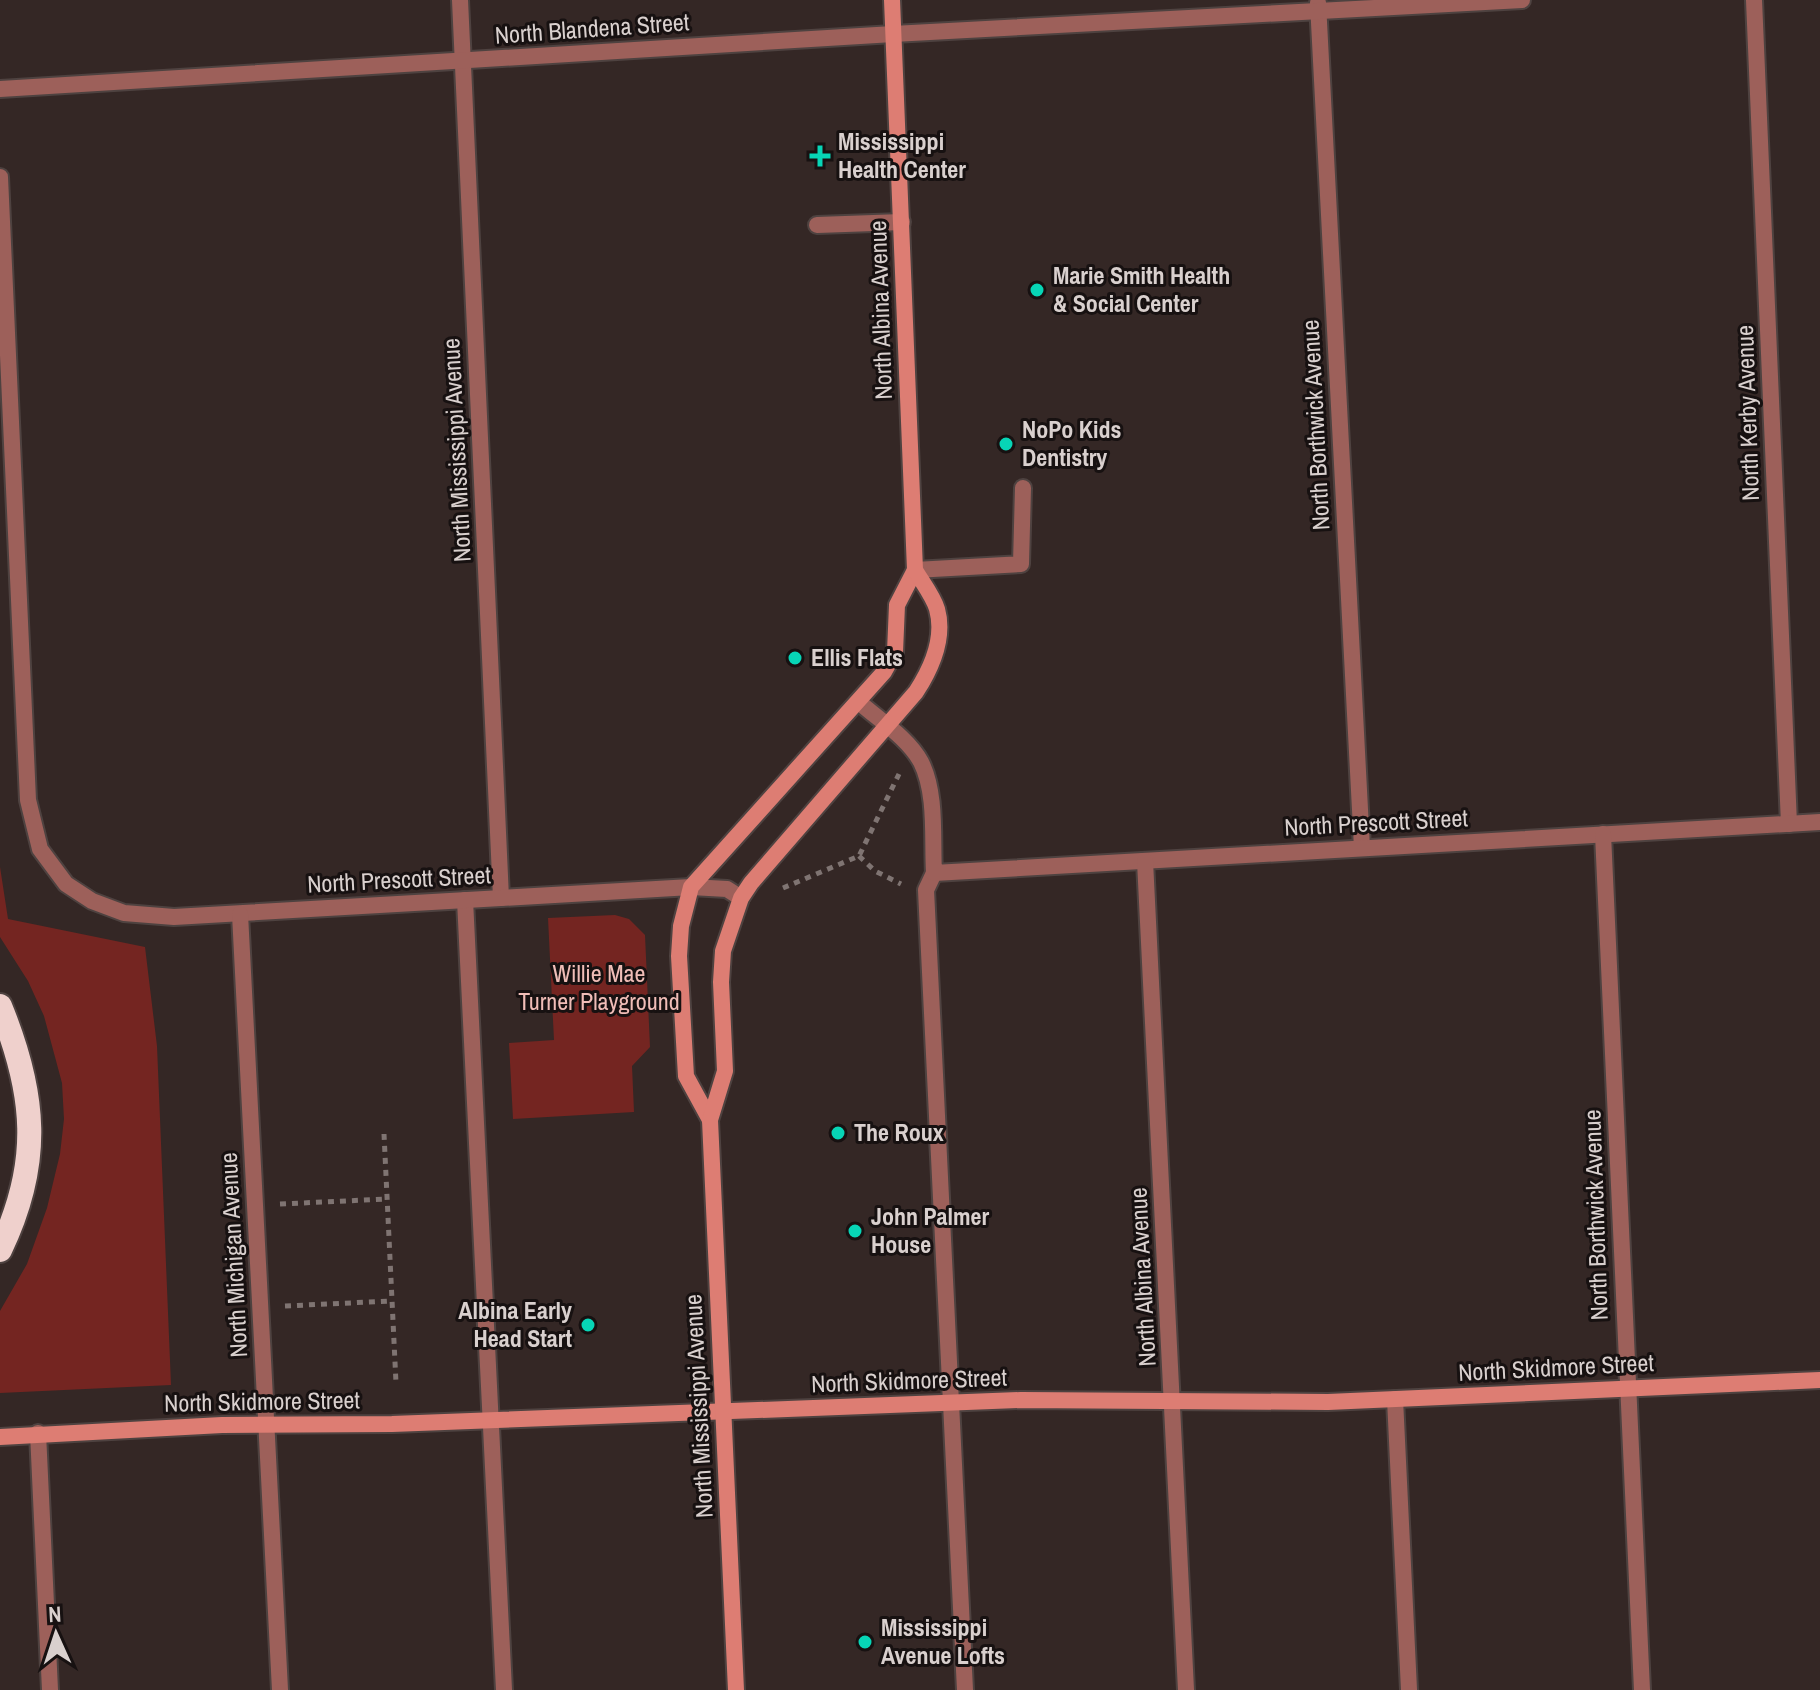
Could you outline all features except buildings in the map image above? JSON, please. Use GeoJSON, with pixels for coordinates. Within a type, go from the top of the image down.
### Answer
{"type":"FeatureCollection","features":[{"type":"Feature","properties":{"kind":"highway"},"geometry":{"type":"LineString","coordinates":[[0,1006],[18,1049],[31,1151],[17,1215],[0,1250]]}},
{"type":"Feature","properties":{"kind":"street","name":"North Mississippi Avenue"},"geometry":{"type":"LineString","coordinates":[[460,0],[501,898]]}},
{"type":"Feature","properties":{"kind":"street","name":"North Albina Avenue"},"geometry":{"type":"LineString","coordinates":[[741,898],[775,853],[916,692],[929,671],[938,643],[937,609],[915,570],[892,0]]}},
{"type":"Feature","properties":{"kind":"street","name":"North Blandena Street"},"geometry":{"type":"LineString","coordinates":[[0,89],[1318,5],[1522,0]]}},
{"type":"Feature","properties":{"kind":"street","name":"North Kerby Avenue"},"geometry":{"type":"LineString","coordinates":[[1754,0],[1789,824]]}},
{"type":"Feature","properties":{"kind":"street","name":"North Borthwick Avenue"},"geometry":{"type":"LineString","coordinates":[[1318,5],[1362,848]]}},
{"type":"Feature","properties":{"kind":"street"},"geometry":{"type":"LineString","coordinates":[[0,177],[8,518]]}},
{"type":"Feature","properties":{"kind":"street"},"geometry":{"type":"LineString","coordinates":[[817,225],[902,222]]}},
{"type":"Feature","properties":{"kind":"street"},"geometry":{"type":"LineString","coordinates":[[915,570],[1021,564],[1023,488]]}},
{"type":"Feature","properties":{"kind":"street","name":"North Prescott Street"},"geometry":{"type":"LineString","coordinates":[[8,518],[28,800],[40,849],[66,884],[92,901],[124,913],[174,917],[691,887],[727,889],[741,898]]}},
{"type":"Feature","properties":{"kind":"street","name":"North Albina Avenue"},"geometry":{"type":"LineString","coordinates":[[691,887],[711,861],[884,672],[895,652],[897,605],[915,570]]}},
{"type":"Feature","properties":{"kind":"street"},"geometry":{"type":"LineString","coordinates":[[859,702],[912,749],[926,774],[930,796],[934,873],[926,890],[965,1690]]}},
{"type":"Feature","properties":{"kind":"street","name":"North Prescott Street"},"geometry":{"type":"LineString","coordinates":[[934,873],[1820,822]]}},
{"type":"Feature","properties":{"kind":"street","name":"North Borthwick Avenue"},"geometry":{"type":"LineString","coordinates":[[1603,834],[1642,1690]]}},
{"type":"Feature","properties":{"kind":"street","name":"North Albina Avenue"},"geometry":{"type":"LineString","coordinates":[[1145,861],[1186,1690]]}},
{"type":"Feature","properties":{"kind":"street","name":"North Mississippi Avenue"},"geometry":{"type":"LineString","coordinates":[[691,887],[681,926],[679,956],[686,1076],[710,1120]]}},
{"type":"Feature","properties":{"kind":"street","name":"North Mississippi Avenue"},"geometry":{"type":"LineString","coordinates":[[736,1690],[710,1120],[725,1071],[721,982],[723,951],[741,898]]}},
{"type":"Feature","properties":{"kind":"street"},"geometry":{"type":"LineString","coordinates":[[465,900],[504,1690]]}},
{"type":"Feature","properties":{"kind":"street","name":"North Michigan Avenue"},"geometry":{"type":"LineString","coordinates":[[240,914],[280,1690]]}},
{"type":"Feature","properties":{"kind":"street","name":"North Skidmore Street"},"geometry":{"type":"LineString","coordinates":[[2,1437],[38,1433],[392,1424],[675,1412],[724,1413],[1021,1400],[1395,1399],[1820,1380]]}},
{"type":"Feature","properties":{"kind":"street"},"geometry":{"type":"LineString","coordinates":[[1395,1399],[1409,1690]]}},
{"type":"Feature","properties":{"kind":"street"},"geometry":{"type":"LineString","coordinates":[[38,1433],[50,1690]]}},
{"type":"Feature","properties":{"kind":"path"},"geometry":{"type":"LineString","coordinates":[[774,890],[859,856],[912,749]]}},
{"type":"Feature","properties":{"kind":"path"},"geometry":{"type":"LineString","coordinates":[[859,856],[875,871],[897,883],[926,890]]}},
{"type":"Feature","properties":{"kind":"path"},"geometry":{"type":"LineString","coordinates":[[384,1134],[396,1383]]}},
{"type":"Feature","properties":{"kind":"path"},"geometry":{"type":"LineString","coordinates":[[305,1203],[387,1199]]}},
{"type":"Feature","properties":{"kind":"path"},"geometry":{"type":"LineString","coordinates":[[307,1305],[391,1301]]}},
{"type":"Feature","properties":{"kind":"green space"},"geometry":{"type":"Polygon","coordinates":[[[0,867],[8,919],[145,947],[157,1046],[171,1385],[0,1393],[0,1311],[27,1264],[47,1208],[60,1154],[64,1119],[62,1083],[44,1016],[28,981],[0,937],[0,867]]]}},
{"type":"Feature","properties":{"kind":"green space","name":"Willie Mae Turner Playground"},"geometry":{"type":"Polygon","coordinates":[[[615,915],[629,919],[645,935],[650,1047],[632,1066],[634,1112],[513,1119],[509,1043],[554,1040],[548,918],[615,915]]]}},
{"type":"Feature","properties":{"kind":"place","name":"Mississippi Health Center"},"geometry":{"type":"Point","coordinates":[820,156]}},
{"type":"Feature","properties":{"kind":"place","name":"Marie Smith Health & Social Center"},"geometry":{"type":"Point","coordinates":[1037,290]}},
{"type":"Feature","properties":{"kind":"place","name":"NoPo Kids Dentistry"},"geometry":{"type":"Point","coordinates":[1006,444]}},
{"type":"Feature","properties":{"kind":"place","name":"Ellis Flats"},"geometry":{"type":"Point","coordinates":[795,658]}},
{"type":"Feature","properties":{"kind":"place","name":"The Roux"},"geometry":{"type":"Point","coordinates":[838,1133]}},
{"type":"Feature","properties":{"kind":"place","name":"John Palmer House"},"geometry":{"type":"Point","coordinates":[855,1231]}},
{"type":"Feature","properties":{"kind":"place","name":"Albina Early Head Start"},"geometry":{"type":"Point","coordinates":[588,1325]}},
{"type":"Feature","properties":{"kind":"place","name":"Mississippi Avenue Lofts"},"geometry":{"type":"Point","coordinates":[865,1642]}}]}
